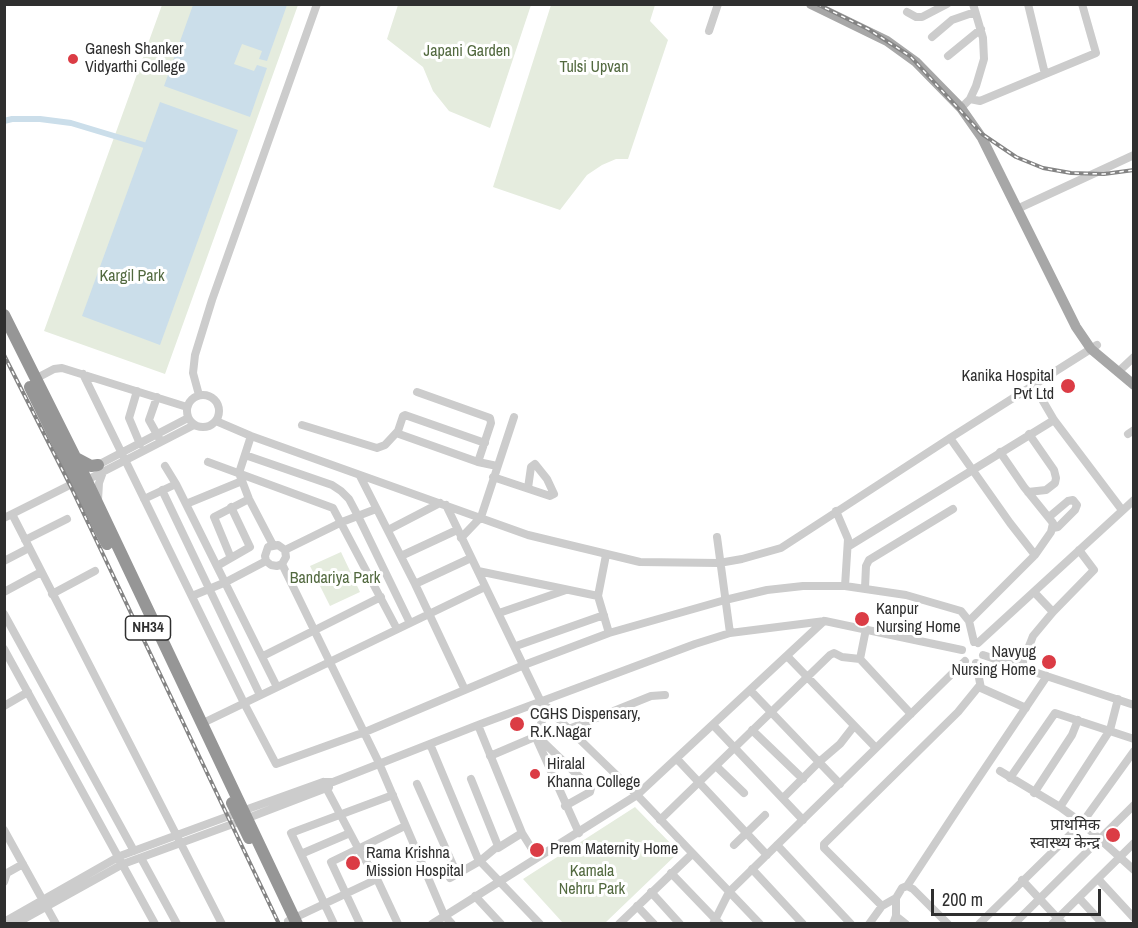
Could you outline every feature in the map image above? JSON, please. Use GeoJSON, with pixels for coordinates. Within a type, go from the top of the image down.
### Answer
{"type":"FeatureCollection","features":[{"type":"Feature","properties":{"kind":"highway","name":"NH34"},"geometry":{"type":"LineString","coordinates":[[4,315],[79,480],[243,815]]}},
{"type":"Feature","properties":{"kind":"highway","name":"NH34"},"geometry":{"type":"LineString","coordinates":[[4,334],[75,458],[79,480],[98,503],[164,652],[203,723],[292,922]]}},
{"type":"Feature","properties":{"kind":"highway"},"geometry":{"type":"LineString","coordinates":[[75,458],[101,469]]}},
{"type":"Feature","properties":{"kind":"main road"},"geometry":{"type":"LineString","coordinates":[[811,4],[887,41],[916,62],[965,104]]}},
{"type":"Feature","properties":{"kind":"main road"},"geometry":{"type":"LineString","coordinates":[[822,4],[855,18],[920,59],[965,104],[1019,208],[1076,327],[1134,385]]}},
{"type":"Feature","properties":{"kind":"main road"},"geometry":{"type":"LineString","coordinates":[[1120,370],[1134,379]]}},
{"type":"Feature","properties":{"kind":"street"},"geometry":{"type":"LineString","coordinates":[[199,395],[193,373],[195,355],[212,300],[317,4]]}},
{"type":"Feature","properties":{"kind":"street"},"geometry":{"type":"LineString","coordinates":[[709,31],[717,4]]}},
{"type":"Feature","properties":{"kind":"street"},"geometry":{"type":"LineString","coordinates":[[906,12],[922,17],[947,4]]}},
{"type":"Feature","properties":{"kind":"street"},"geometry":{"type":"LineString","coordinates":[[1028,4],[1045,74]]}},
{"type":"Feature","properties":{"kind":"street"},"geometry":{"type":"LineString","coordinates":[[965,104],[980,101],[1096,53],[1082,4]]}},
{"type":"Feature","properties":{"kind":"street"},"geometry":{"type":"LineString","coordinates":[[932,37],[952,20],[974,8],[981,29],[984,60],[976,86],[965,104]]}},
{"type":"Feature","properties":{"kind":"street"},"geometry":{"type":"LineString","coordinates":[[948,56],[981,29]]}},
{"type":"Feature","properties":{"kind":"street"},"geometry":{"type":"LineString","coordinates":[[1019,208],[1134,154]]}},
{"type":"Feature","properties":{"kind":"street"},"geometry":{"type":"LineString","coordinates":[[123,458],[140,444],[194,425],[203,427],[216,421],[360,476],[528,535],[640,562],[719,563],[782,548],[1033,384],[1094,347]]}},
{"type":"Feature","properties":{"kind":"street"},"geometry":{"type":"LineString","coordinates":[[1120,370],[1134,357]]}},
{"type":"Feature","properties":{"kind":"street"},"geometry":{"type":"LineString","coordinates":[[35,379],[58,368],[187,406]]}},
{"type":"Feature","properties":{"kind":"street"},"geometry":{"type":"LineString","coordinates":[[83,374],[276,764],[364,732],[524,665],[609,633],[725,600],[766,591],[803,586],[865,588],[906,595],[961,611],[969,621],[976,643],[982,648],[983,655],[976,663],[965,661],[962,656],[964,645],[976,643],[1134,500]]}},
{"type":"Feature","properties":{"kind":"street"},"geometry":{"type":"LineString","coordinates":[[1033,384],[1054,420],[1122,510]]}},
{"type":"Feature","properties":{"kind":"street"},"geometry":{"type":"LineString","coordinates":[[137,391],[129,418],[140,444]]}},
{"type":"Feature","properties":{"kind":"street"},"geometry":{"type":"LineString","coordinates":[[417,392],[490,417],[491,423],[478,462]]}},
{"type":"Feature","properties":{"kind":"street"},"geometry":{"type":"LineString","coordinates":[[194,425],[188,418],[187,406],[191,399],[199,395],[210,397],[218,405],[216,421]]}},
{"type":"Feature","properties":{"kind":"street"},"geometry":{"type":"LineString","coordinates":[[157,397],[149,420],[159,438]]}},
{"type":"Feature","properties":{"kind":"street"},"geometry":{"type":"LineString","coordinates":[[302,425],[377,448],[386,445],[398,430],[403,416],[408,415],[485,442]]}},
{"type":"Feature","properties":{"kind":"street"},"geometry":{"type":"LineString","coordinates":[[401,556],[459,534],[481,517],[514,417]]}},
{"type":"Feature","properties":{"kind":"street"},"geometry":{"type":"LineString","coordinates":[[188,418],[159,438],[123,458],[8,516],[27,544],[222,924]]}},
{"type":"Feature","properties":{"kind":"street"},"geometry":{"type":"LineString","coordinates":[[849,546],[1054,420]]}},
{"type":"Feature","properties":{"kind":"street"},"geometry":{"type":"LineString","coordinates":[[398,430],[403,435],[478,462],[497,466]]}},
{"type":"Feature","properties":{"kind":"street"},"geometry":{"type":"LineString","coordinates":[[1028,492],[1046,490],[1055,483],[1056,478],[1054,470],[1029,434]]}},
{"type":"Feature","properties":{"kind":"street"},"geometry":{"type":"LineString","coordinates":[[251,436],[241,477],[249,499],[273,545]]}},
{"type":"Feature","properties":{"kind":"street"},"geometry":{"type":"LineString","coordinates":[[950,438],[1035,555]]}},
{"type":"Feature","properties":{"kind":"street"},"geometry":{"type":"LineString","coordinates":[[969,621],[1035,555],[1053,528],[1049,517],[1000,452]]}},
{"type":"Feature","properties":{"kind":"street"},"geometry":{"type":"LineString","coordinates":[[245,455],[332,485],[345,495],[358,516],[410,624]]}},
{"type":"Feature","properties":{"kind":"street"},"geometry":{"type":"LineString","coordinates":[[208,462],[241,477],[331,506],[342,522],[397,629]]}},
{"type":"Feature","properties":{"kind":"street"},"geometry":{"type":"LineString","coordinates":[[165,466],[278,687]]}},
{"type":"Feature","properties":{"kind":"street"},"geometry":{"type":"LineString","coordinates":[[98,503],[101,469]]}},
{"type":"Feature","properties":{"kind":"street"},"geometry":{"type":"LineString","coordinates":[[360,476],[415,584],[465,690]]}},
{"type":"Feature","properties":{"kind":"street"},"geometry":{"type":"LineString","coordinates":[[186,504],[241,477]]}},
{"type":"Feature","properties":{"kind":"street"},"geometry":{"type":"LineString","coordinates":[[493,477],[528,488]]}},
{"type":"Feature","properties":{"kind":"street"},"geometry":{"type":"LineString","coordinates":[[144,499],[176,484]]}},
{"type":"Feature","properties":{"kind":"street"},"geometry":{"type":"LineString","coordinates":[[162,490],[260,695]]}},
{"type":"Feature","properties":{"kind":"street"},"geometry":{"type":"LineString","coordinates":[[231,558],[214,519],[215,515],[249,499]]}},
{"type":"Feature","properties":{"kind":"street"},"geometry":{"type":"LineString","coordinates":[[1049,517],[1068,501],[1073,500],[1077,505],[1076,510],[1058,527],[1053,528]]}},
{"type":"Feature","properties":{"kind":"street"},"geometry":{"type":"LineString","coordinates":[[388,530],[443,504]]}},
{"type":"Feature","properties":{"kind":"street"},"geometry":{"type":"LineString","coordinates":[[443,504],[544,705],[637,795],[760,924]]}},
{"type":"Feature","properties":{"kind":"street"},"geometry":{"type":"LineString","coordinates":[[217,566],[247,550],[250,546],[231,507]]}},
{"type":"Feature","properties":{"kind":"street"},"geometry":{"type":"LineString","coordinates":[[285,550],[342,522],[376,509]]}},
{"type":"Feature","properties":{"kind":"street"},"geometry":{"type":"LineString","coordinates":[[865,588],[866,566],[869,560],[953,509]]}},
{"type":"Feature","properties":{"kind":"street"},"geometry":{"type":"LineString","coordinates":[[836,511],[847,534],[849,546],[845,586]]}},
{"type":"Feature","properties":{"kind":"street"},"geometry":{"type":"LineString","coordinates":[[4,561],[67,519]]}},
{"type":"Feature","properties":{"kind":"street"},"geometry":{"type":"LineString","coordinates":[[717,537],[730,633]]}},
{"type":"Feature","properties":{"kind":"street"},"geometry":{"type":"LineString","coordinates":[[273,545],[278,545],[285,550],[286,557],[282,564],[277,566],[266,561],[265,551],[273,545]]}},
{"type":"Feature","properties":{"kind":"street"},"geometry":{"type":"LineString","coordinates":[[1020,667],[1032,639],[1053,612],[1094,570],[1079,550]]}},
{"type":"Feature","properties":{"kind":"street"},"geometry":{"type":"LineString","coordinates":[[606,555],[598,596],[609,633]]}},
{"type":"Feature","properties":{"kind":"street"},"geometry":{"type":"LineString","coordinates":[[415,584],[471,558]]}},
{"type":"Feature","properties":{"kind":"street"},"geometry":{"type":"LineString","coordinates":[[192,596],[226,582],[266,561]]}},
{"type":"Feature","properties":{"kind":"street"},"geometry":{"type":"LineString","coordinates":[[282,564],[379,763],[444,915],[452,924]]}},
{"type":"Feature","properties":{"kind":"street"},"geometry":{"type":"LineString","coordinates":[[52,594],[95,571]]}},
{"type":"Feature","properties":{"kind":"street"},"geometry":{"type":"LineString","coordinates":[[478,571],[598,596]]}},
{"type":"Feature","properties":{"kind":"street"},"geometry":{"type":"LineString","coordinates":[[4,592],[41,572]]}},
{"type":"Feature","properties":{"kind":"street"},"geometry":{"type":"LineString","coordinates":[[203,723],[485,587]]}},
{"type":"Feature","properties":{"kind":"street"},"geometry":{"type":"LineString","coordinates":[[498,613],[568,589]]}},
{"type":"Feature","properties":{"kind":"street"},"geometry":{"type":"LineString","coordinates":[[1034,592],[1053,612]]}},
{"type":"Feature","properties":{"kind":"street"},"geometry":{"type":"LineString","coordinates":[[263,656],[381,597]]}},
{"type":"Feature","properties":{"kind":"street"},"geometry":{"type":"LineString","coordinates":[[4,614],[134,851]]}},
{"type":"Feature","properties":{"kind":"street"},"geometry":{"type":"LineString","coordinates":[[516,646],[604,615]]}},
{"type":"Feature","properties":{"kind":"street"},"geometry":{"type":"LineString","coordinates":[[121,860],[141,858],[178,840],[478,725],[544,705],[695,644],[730,633],[825,621],[962,650]]}},
{"type":"Feature","properties":{"kind":"street"},"geometry":{"type":"LineString","coordinates":[[432,924],[637,795],[825,621]]}},
{"type":"Feature","properties":{"kind":"street"},"geometry":{"type":"LineString","coordinates":[[860,658],[866,629]]}},
{"type":"Feature","properties":{"kind":"street"},"geometry":{"type":"LineString","coordinates":[[4,649],[155,924]]}},
{"type":"Feature","properties":{"kind":"street"},"geometry":{"type":"LineString","coordinates":[[660,820],[833,653],[842,657],[860,658],[911,714]]}},
{"type":"Feature","properties":{"kind":"street"},"geometry":{"type":"LineString","coordinates":[[983,655],[1134,705]]}},
{"type":"Feature","properties":{"kind":"street"},"geometry":{"type":"LineString","coordinates":[[787,656],[876,748]]}},
{"type":"Feature","properties":{"kind":"street"},"geometry":{"type":"LineString","coordinates":[[671,873],[716,922],[729,892],[965,661]]}},
{"type":"Feature","properties":{"kind":"street"},"geometry":{"type":"LineString","coordinates":[[976,663],[980,685],[986,691],[1026,708]]}},
{"type":"Feature","properties":{"kind":"street"},"geometry":{"type":"LineString","coordinates":[[906,924],[895,920],[896,898],[902,888],[908,886],[1047,676]]}},
{"type":"Feature","properties":{"kind":"street"},"geometry":{"type":"LineString","coordinates":[[882,906],[824,848],[824,844],[958,712],[980,685]]}},
{"type":"Feature","properties":{"kind":"street"},"geometry":{"type":"LineString","coordinates":[[750,690],[840,784]]}},
{"type":"Feature","properties":{"kind":"street"},"geometry":{"type":"LineString","coordinates":[[4,706],[28,692]]}},
{"type":"Feature","properties":{"kind":"street"},"geometry":{"type":"LineString","coordinates":[[569,729],[651,696],[665,695]]}},
{"type":"Feature","properties":{"kind":"street"},"geometry":{"type":"LineString","coordinates":[[1060,807],[1110,730],[1118,699]]}},
{"type":"Feature","properties":{"kind":"street"},"geometry":{"type":"LineString","coordinates":[[544,705],[537,736],[538,744],[579,833]]}},
{"type":"Feature","properties":{"kind":"street"},"geometry":{"type":"LineString","coordinates":[[42,717],[56,709]]}},
{"type":"Feature","properties":{"kind":"street"},"geometry":{"type":"LineString","coordinates":[[1010,778],[1053,714],[1058,713],[1134,739]]}},
{"type":"Feature","properties":{"kind":"street"},"geometry":{"type":"LineString","coordinates":[[1034,792],[1072,735],[1078,720]]}},
{"type":"Feature","properties":{"kind":"street"},"geometry":{"type":"LineString","coordinates":[[478,725],[522,834],[537,857]]}},
{"type":"Feature","properties":{"kind":"street"},"geometry":{"type":"LineString","coordinates":[[714,725],[803,819]]}},
{"type":"Feature","properties":{"kind":"street"},"geometry":{"type":"LineString","coordinates":[[783,798],[840,744],[854,726]]}},
{"type":"Feature","properties":{"kind":"street"},"geometry":{"type":"LineString","coordinates":[[752,730],[803,779]]}},
{"type":"Feature","properties":{"kind":"street"},"geometry":{"type":"LineString","coordinates":[[490,756],[537,736]]}},
{"type":"Feature","properties":{"kind":"street"},"geometry":{"type":"LineString","coordinates":[[537,736],[591,788],[590,792],[565,806]]}},
{"type":"Feature","properties":{"kind":"street"},"geometry":{"type":"LineString","coordinates":[[430,744],[480,861],[540,924]]}},
{"type":"Feature","properties":{"kind":"street"},"geometry":{"type":"LineString","coordinates":[[979,924],[1082,823],[1134,751]]}},
{"type":"Feature","properties":{"kind":"street"},"geometry":{"type":"LineString","coordinates":[[677,759],[767,855]]}},
{"type":"Feature","properties":{"kind":"street"},"geometry":{"type":"LineString","coordinates":[[716,766],[744,793]]}},
{"type":"Feature","properties":{"kind":"street"},"geometry":{"type":"LineString","coordinates":[[1000,771],[1082,823],[1134,870]]}},
{"type":"Feature","properties":{"kind":"street"},"geometry":{"type":"LineString","coordinates":[[471,779],[498,843],[498,848]]}},
{"type":"Feature","properties":{"kind":"street"},"geometry":{"type":"LineString","coordinates":[[327,784],[340,814],[377,879],[398,924]]}},
{"type":"Feature","properties":{"kind":"street"},"geometry":{"type":"LineString","coordinates":[[417,784],[453,876],[522,834]]}},
{"type":"Feature","properties":{"kind":"street"},"geometry":{"type":"LineString","coordinates":[[334,924],[291,833],[393,795]]}},
{"type":"Feature","properties":{"kind":"street"},"geometry":{"type":"LineString","coordinates":[[1014,924],[1134,805]]}},
{"type":"Feature","properties":{"kind":"street"},"geometry":{"type":"LineString","coordinates":[[734,845],[765,815]]}},
{"type":"Feature","properties":{"kind":"street"},"geometry":{"type":"LineString","coordinates":[[360,924],[331,861],[405,826]]}},
{"type":"Feature","properties":{"kind":"street"},"geometry":{"type":"LineString","coordinates":[[4,830],[56,924]]}},
{"type":"Feature","properties":{"kind":"street"},"geometry":{"type":"LineString","coordinates":[[301,854],[350,833]]}},
{"type":"Feature","properties":{"kind":"street"},"geometry":{"type":"LineString","coordinates":[[4,922],[45,903],[134,851],[178,840]]}},
{"type":"Feature","properties":{"kind":"street"},"geometry":{"type":"LineString","coordinates":[[1022,880],[1058,922],[1134,843]]}},
{"type":"Feature","properties":{"kind":"street"},"geometry":{"type":"LineString","coordinates":[[777,845],[851,924]]}},
{"type":"Feature","properties":{"kind":"street"},"geometry":{"type":"LineString","coordinates":[[622,923],[692,854]]}},
{"type":"Feature","properties":{"kind":"street"},"geometry":{"type":"LineString","coordinates":[[141,858],[177,924]]}},
{"type":"Feature","properties":{"kind":"street"},"geometry":{"type":"LineString","coordinates":[[4,882],[7,873],[23,864]]}},
{"type":"Feature","properties":{"kind":"street"},"geometry":{"type":"LineString","coordinates":[[752,869],[803,924]]}},
{"type":"Feature","properties":{"kind":"street"},"geometry":{"type":"LineString","coordinates":[[292,922],[377,879]]}},
{"type":"Feature","properties":{"kind":"street"},"geometry":{"type":"LineString","coordinates":[[1098,879],[1134,918]]}},
{"type":"Feature","properties":{"kind":"street"},"geometry":{"type":"LineString","coordinates":[[908,886],[948,924]]}},
{"type":"Feature","properties":{"kind":"street"},"geometry":{"type":"LineString","coordinates":[[651,892],[680,924]]}},
{"type":"Feature","properties":{"kind":"street"},"geometry":{"type":"LineString","coordinates":[[475,896],[501,924]]}},
{"type":"Feature","properties":{"kind":"street"},"geometry":{"type":"LineString","coordinates":[[869,924],[882,906],[896,898]]}},
{"type":"Feature","properties":{"kind":"street"},"geometry":{"type":"LineString","coordinates":[[1079,898],[1103,924]]}},
{"type":"Feature","properties":{"kind":"street"},"geometry":{"type":"LineString","coordinates":[[15,924],[45,903]]}},
{"type":"Feature","properties":{"kind":"street"},"geometry":{"type":"LineString","coordinates":[[637,906],[654,924]]}},
{"type":"Feature","properties":{"kind":"green space","name":"Kargil Park"},"geometry":{"type":"Polygon","coordinates":[[[162,5],[298,5],[165,374],[44,331],[162,5]]]}},
{"type":"Feature","properties":{"kind":"green space","name":"Japani Garden"},"geometry":{"type":"Polygon","coordinates":[[[398,5],[531,5],[490,128],[449,111],[433,91],[423,67],[387,39],[398,5]]]}},
{"type":"Feature","properties":{"kind":"green space","name":"Tulsi Upvan"},"geometry":{"type":"Polygon","coordinates":[[[551,5],[655,5],[650,21],[668,40],[628,159],[616,159],[587,175],[560,210],[493,187],[551,5]]]}},
{"type":"Feature","properties":{"kind":"green space","name":"Bandariya Park"},"geometry":{"type":"Polygon","coordinates":[[[341,552],[360,592],[330,606],[310,566],[341,552]]]}},
{"type":"Feature","properties":{"kind":"green space","name":"Kamala Nehru Park"},"geometry":{"type":"Polygon","coordinates":[[[635,807],[679,852],[605,923],[563,923],[523,879],[635,807]]]}},
{"type":"Feature","properties":{"kind":"water"},"geometry":{"type":"Polygon","coordinates":[[[193,5],[287,5],[267,61],[259,59],[262,51],[242,44],[234,64],[254,71],[257,65],[267,68],[250,117],[164,86],[193,5]]]}},
{"type":"Feature","properties":{"kind":"water"},"geometry":{"type":"Polygon","coordinates":[[[160,102],[238,130],[160,345],[82,316],[160,102]]]}},
{"type":"Feature","properties":{"kind":"waterway"},"geometry":{"type":"LineString","coordinates":[[4,121],[40,119],[71,123],[144,145]]}},
{"type":"Feature","properties":{"kind":"railway"},"geometry":{"type":"LineString","coordinates":[[817,4],[868,29],[910,56],[982,134],[1016,157],[1043,168],[1071,173],[1104,174],[1134,170]]}},
{"type":"Feature","properties":{"kind":"railway"},"geometry":{"type":"LineString","coordinates":[[4,355],[70,485],[279,924]]}},
{"type":"Feature","properties":{"kind":"place","name":"Ganesh Shanker Vidyarthi College"},"geometry":{"type":"Point","coordinates":[73,59]}},
{"type":"Feature","properties":{"kind":"place","name":"Kanika Hospital Pvt Ltd"},"geometry":{"type":"Point","coordinates":[1068,386]}},
{"type":"Feature","properties":{"kind":"place","name":"Kanpur Nursing Home"},"geometry":{"type":"Point","coordinates":[862,619]}},
{"type":"Feature","properties":{"kind":"place","name":"Navyug Nursing Home"},"geometry":{"type":"Point","coordinates":[1049,662]}},
{"type":"Feature","properties":{"kind":"place","name":"CGHS Dispensary, R.K.Nagar"},"geometry":{"type":"Point","coordinates":[517,724]}},
{"type":"Feature","properties":{"kind":"place","name":"Hiralal Khanna College"},"geometry":{"type":"Point","coordinates":[535,774]}},
{"type":"Feature","properties":{"kind":"place","name":"प्राथमिक स्वास्थ्य केन्द्र"},"geometry":{"type":"Point","coordinates":[1113,835]}},
{"type":"Feature","properties":{"kind":"place","name":"Prem Maternity Home"},"geometry":{"type":"Point","coordinates":[537,850]}},
{"type":"Feature","properties":{"kind":"place","name":"Rama Krishna Mission Hospital"},"geometry":{"type":"Point","coordinates":[353,863]}}]}
